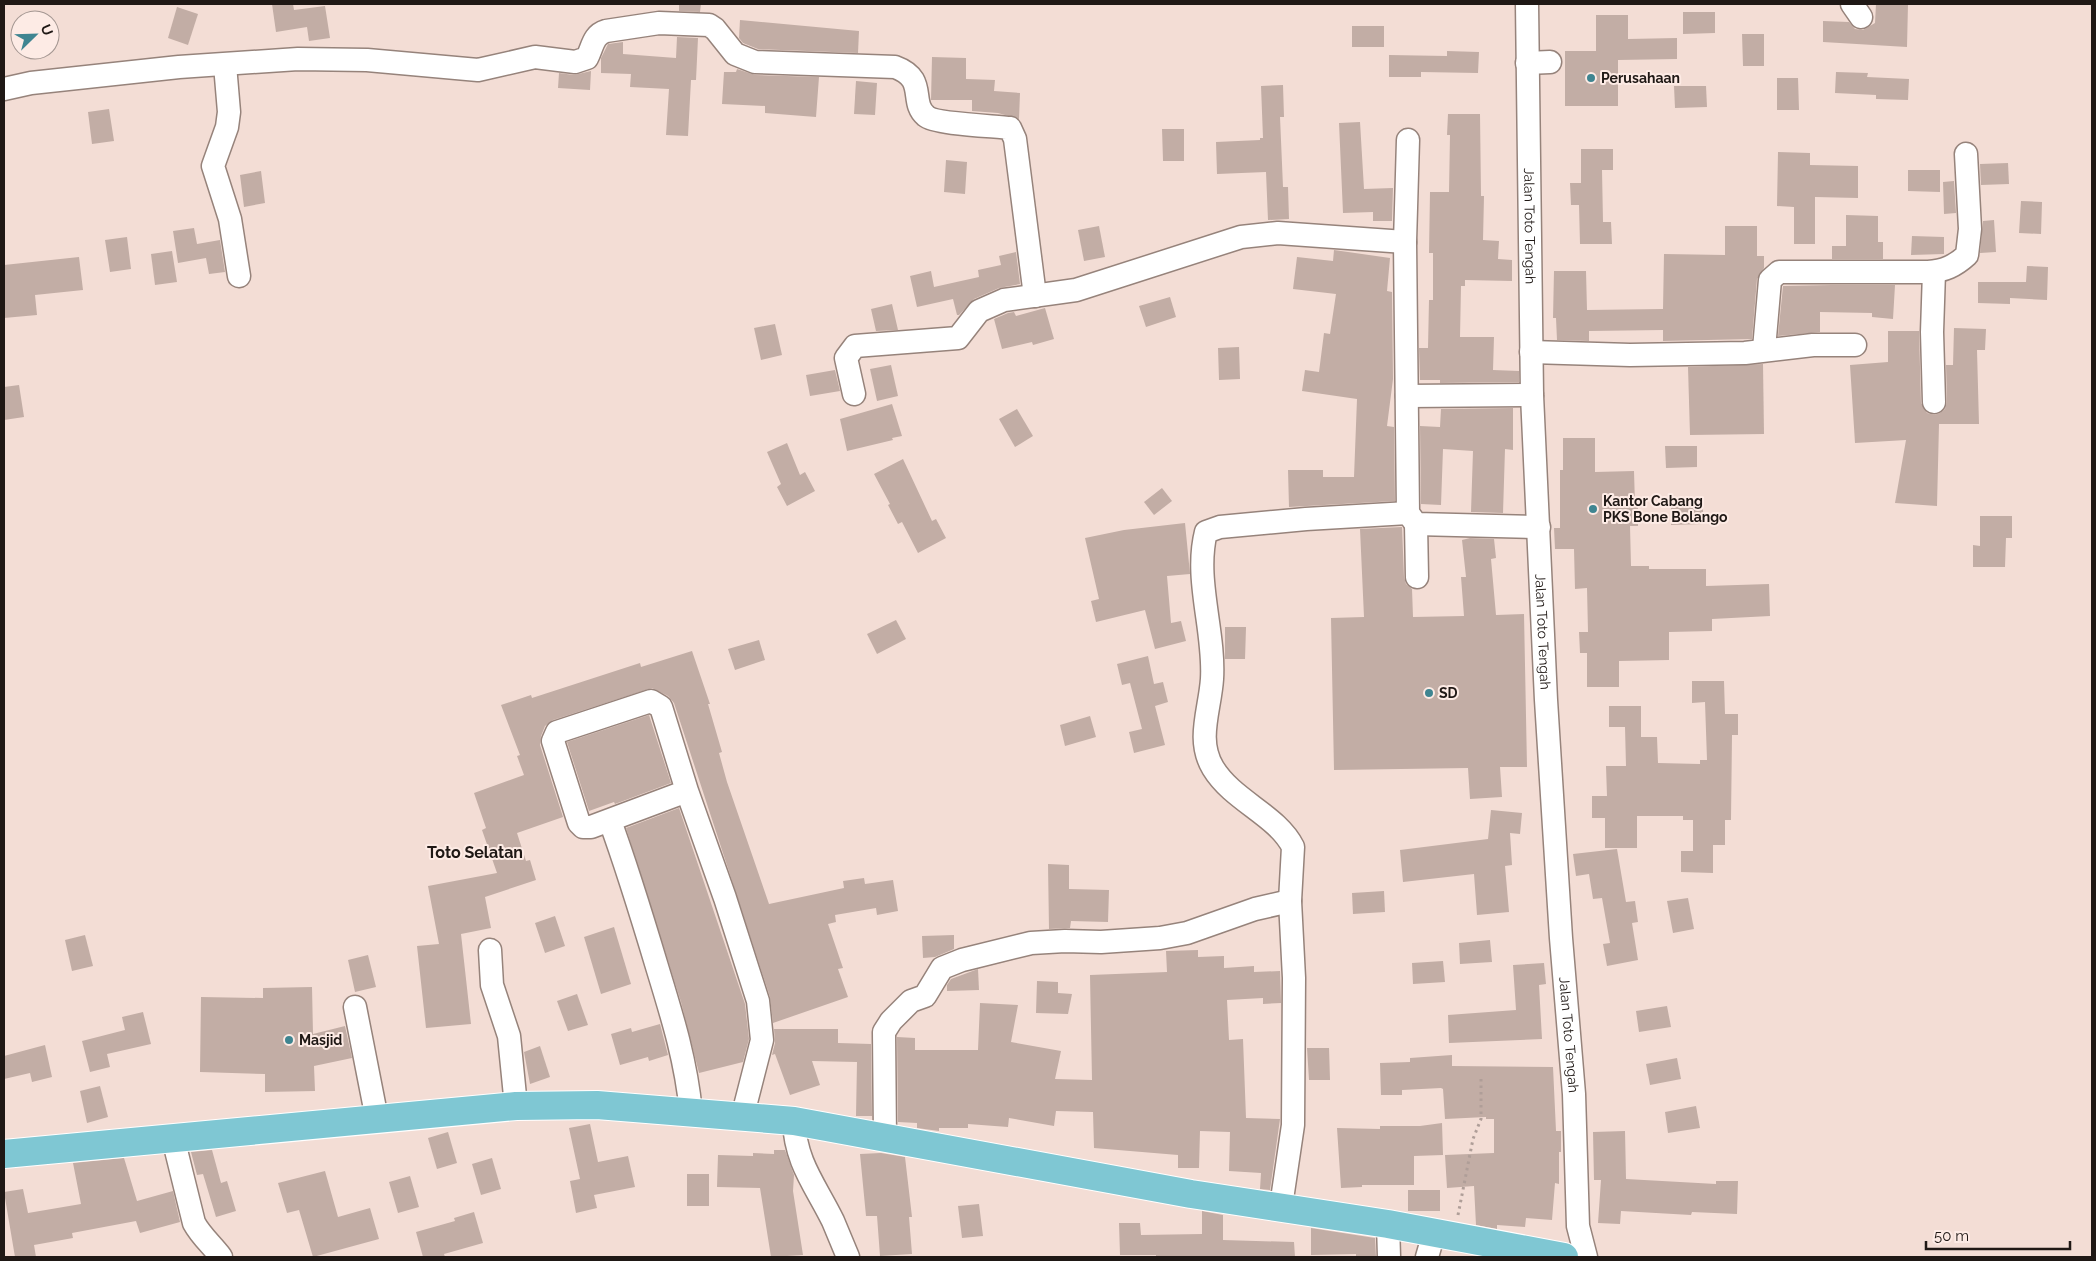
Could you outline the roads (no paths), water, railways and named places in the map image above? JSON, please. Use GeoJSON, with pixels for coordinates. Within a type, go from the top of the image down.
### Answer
{"type":"FeatureCollection","features":[{"type":"Feature","properties":{"kind":"main road"},"geometry":{"type":"LineString","coordinates":[[4,1154],[516,1106],[597,1105],[794,1121],[1191,1194],[1281,1206],[1388,1224],[1438,1243],[1564,1257]]}},
{"type":"Feature","properties":{"kind":"street","name":"Jalan Toto Tengah"},"geometry":{"type":"LineString","coordinates":[[1527,4],[1532,395],[1557,884],[1574,1094],[1578,1226],[1586,1257]]}},
{"type":"Feature","properties":{"kind":"street"},"geometry":{"type":"LineString","coordinates":[[4,89],[31,83],[179,67],[298,59],[343,59],[478,70],[535,57],[575,62],[587,58],[598,33],[659,23],[709,25],[715,29],[735,54],[754,62],[895,67],[904,70],[913,78],[926,117],[938,121],[1010,128],[1014,133],[1035,296]]}},
{"type":"Feature","properties":{"kind":"street"},"geometry":{"type":"LineString","coordinates":[[1527,63],[1550,62]]}},
{"type":"Feature","properties":{"kind":"street"},"geometry":{"type":"LineString","coordinates":[[224,65],[229,112],[227,127],[214,166],[230,219],[239,276]]}},
{"type":"Feature","properties":{"kind":"street"},"geometry":{"type":"LineString","coordinates":[[1408,140],[1406,242],[1407,396],[1412,518],[1417,578]]}},
{"type":"Feature","properties":{"kind":"street"},"geometry":{"type":"LineString","coordinates":[[1764,349],[1770,280],[1779,272],[1934,272],[1958,264],[1967,255],[1970,229],[1966,154]]}},
{"type":"Feature","properties":{"kind":"street"},"geometry":{"type":"LineString","coordinates":[[854,394],[846,358],[855,346],[958,338],[980,311],[1004,300],[1076,290],[1240,237],[1278,232],[1406,242]]}},
{"type":"Feature","properties":{"kind":"street"},"geometry":{"type":"LineString","coordinates":[[1934,272],[1932,332],[1934,402]]}},
{"type":"Feature","properties":{"kind":"street"},"geometry":{"type":"LineString","coordinates":[[1531,352],[1630,355],[1744,353],[1764,349],[1813,345],[1855,345]]}},
{"type":"Feature","properties":{"kind":"street"},"geometry":{"type":"LineString","coordinates":[[1407,396],[1532,395]]}},
{"type":"Feature","properties":{"kind":"street"},"geometry":{"type":"LineString","coordinates":[[1281,1206],[1293,1125],[1294,978],[1290,901],[1294,856],[1289,839],[1225,786],[1207,754],[1205,722],[1210,697],[1212,659],[1204,570],[1206,532],[1220,527],[1306,518],[1412,518],[1539,527]]}},
{"type":"Feature","properties":{"kind":"street"},"geometry":{"type":"LineString","coordinates":[[687,792],[587,828],[579,823],[552,741],[557,732],[651,701],[661,707],[687,792],[726,898],[758,1001],[762,1040],[742,1118]]}},
{"type":"Feature","properties":{"kind":"street"},"geometry":{"type":"LineString","coordinates":[[610,821],[630,877],[680,1042],[687,1074],[691,1112]]}},
{"type":"Feature","properties":{"kind":"street"},"geometry":{"type":"LineString","coordinates":[[885,1138],[884,1032],[891,1021],[911,1001],[925,996],[942,968],[962,960],[1031,943],[1065,941],[1101,942],[1160,938],[1187,933],[1255,909],[1290,901]]}},
{"type":"Feature","properties":{"kind":"street"},"geometry":{"type":"LineString","coordinates":[[490,950],[492,985],[509,1036],[516,1106]]}},
{"type":"Feature","properties":{"kind":"street"},"geometry":{"type":"LineString","coordinates":[[355,1007],[377,1119]]}},
{"type":"Feature","properties":{"kind":"street"},"geometry":{"type":"LineString","coordinates":[[794,1121],[795,1141],[800,1161],[833,1222],[848,1257]]}},
{"type":"Feature","properties":{"kind":"street"},"geometry":{"type":"LineString","coordinates":[[173,1138],[194,1223],[200,1234],[210,1243],[220,1257]]}},
{"type":"Feature","properties":{"kind":"street"},"geometry":{"type":"LineString","coordinates":[[1388,1224],[1389,1257]]}},
{"type":"Feature","properties":{"kind":"street"},"geometry":{"type":"LineString","coordinates":[[1560,1257],[1578,1226]]}},
{"type":"Feature","properties":{"kind":"place","name":"Perusahaan"},"geometry":{"type":"Point","coordinates":[1591,78]}},
{"type":"Feature","properties":{"kind":"place","name":"Kantor Cabang PKS Bone Bolango"},"geometry":{"type":"Point","coordinates":[1593,509]}},
{"type":"Feature","properties":{"kind":"place","name":"SD"},"geometry":{"type":"Point","coordinates":[1429,693]}},
{"type":"Feature","properties":{"kind":"place","name":"Masjid"},"geometry":{"type":"Point","coordinates":[289,1040]}},
{"type":"Feature","properties":{"kind":"district","name":"Toto Selatan"},"geometry":{"type":"Point","coordinates":[475,852]}}]}
